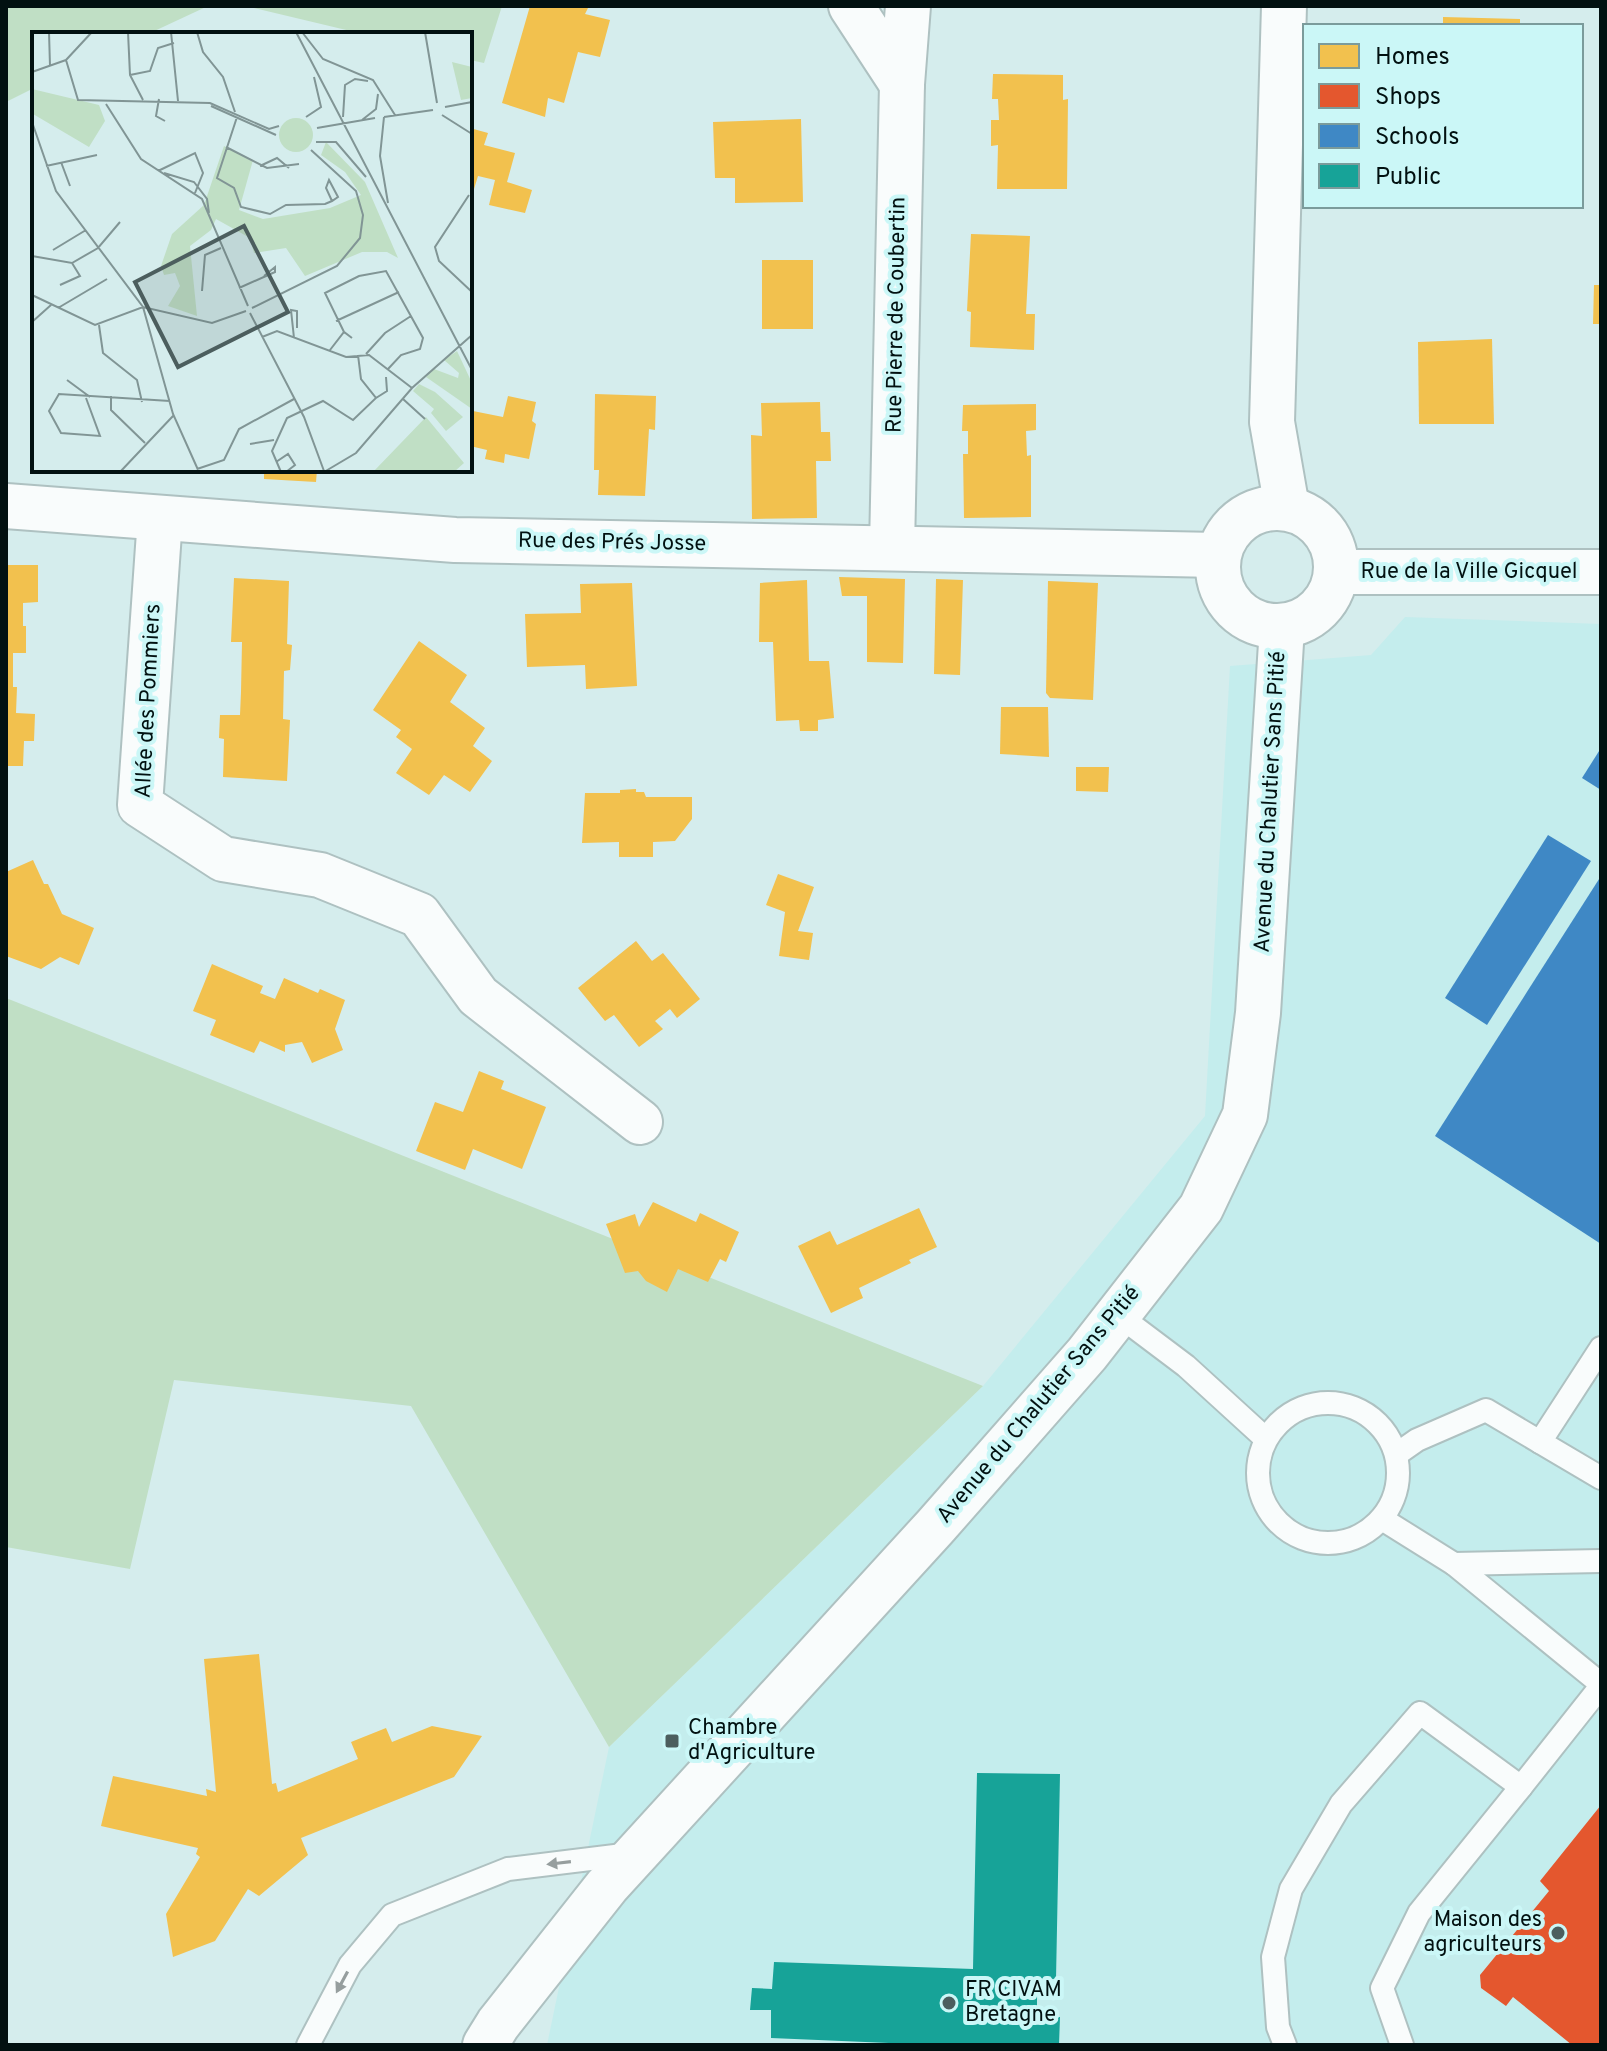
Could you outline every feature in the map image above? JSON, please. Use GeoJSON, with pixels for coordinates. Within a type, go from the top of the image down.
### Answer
{"type":"FeatureCollection","features":[{"type":"Feature","properties":{"kind":"street"},"geometry":{"type":"LineString","coordinates":[[851,6],[902,84]]}},
{"type":"Feature","properties":{"kind":"street","name":"Rue Pierre de Coubertin"},"geometry":{"type":"LineString","coordinates":[[892,547],[902,84],[908,6]]}},
{"type":"Feature","properties":{"kind":"street"},"geometry":{"type":"LineString","coordinates":[[1284,6],[1272,422],[1287,508]]}},
{"type":"Feature","properties":{"kind":"street","name":"Rue des Prés Josse"},"geometry":{"type":"LineString","coordinates":[[6,506],[455,540],[1218,555]]}},
{"type":"Feature","properties":{"kind":"street"},"geometry":{"type":"LineString","coordinates":[[1269,508],[1287,508],[1318,524],[1332,546],[1336,572],[1332,588],[1312,615],[1282,627],[1263,625],[1231,607],[1217,573],[1218,555],[1224,537],[1236,523],[1251,513],[1269,508]]}},
{"type":"Feature","properties":{"kind":"street","name":"Allée des Pommiers"},"geometry":{"type":"LineString","coordinates":[[160,518],[140,805],[223,859],[320,875],[419,915],[478,996],[640,1122]]}},
{"type":"Feature","properties":{"kind":"street","name":"Rue de la Ville Gicquel"},"geometry":{"type":"LineString","coordinates":[[1336,572],[1601,572]]}},
{"type":"Feature","properties":{"kind":"street","name":"Avenue du Chalutier Sans Pitié"},"geometry":{"type":"LineString","coordinates":[[485,2045],[498,2024],[607,1886],[935,1527],[1087,1354],[1201,1208],[1245,1115],[1258,1013],[1282,627]]}},
{"type":"Feature","properties":{"kind":"lane"},"geometry":{"type":"LineString","coordinates":[[1117,1314],[1186,1366],[1266,1439]]}},
{"type":"Feature","properties":{"kind":"lane"},"geometry":{"type":"LineString","coordinates":[[1540,1442],[1601,1348]]}},
{"type":"Feature","properties":{"kind":"lane"},"geometry":{"type":"LineString","coordinates":[[1319,1403],[1344,1404],[1373,1418],[1389,1436],[1397,1454],[1399,1479],[1394,1498],[1382,1519],[1367,1533],[1344,1542],[1320,1544],[1293,1535],[1274,1519],[1261,1496],[1257,1471],[1266,1439],[1274,1427],[1293,1411],[1319,1403]]}},
{"type":"Feature","properties":{"kind":"lane"},"geometry":{"type":"LineString","coordinates":[[1397,1454],[1417,1440],[1486,1410],[1601,1478]]}},
{"type":"Feature","properties":{"kind":"lane"},"geometry":{"type":"LineString","coordinates":[[1382,1519],[1454,1564],[1601,1685],[1419,1913],[1382,1988],[1402,2045]]}},
{"type":"Feature","properties":{"kind":"lane"},"geometry":{"type":"LineString","coordinates":[[1454,1564],[1601,1561]]}},
{"type":"Feature","properties":{"kind":"lane"},"geometry":{"type":"LineString","coordinates":[[1285,2045],[1278,2027],[1273,1957],[1291,1889],[1341,1804],[1420,1713],[1521,1787]]}},
{"type":"Feature","properties":{"kind":"lane"},"geometry":{"type":"LineString","coordinates":[[308,2045],[350,1965],[392,1915],[508,1869],[636,1853]]}},
{"type":"Feature","properties":{"kind":"shaded area"},"geometry":{"type":"Polygon","coordinates":[[[1405,617],[1601,624],[1601,2045],[547,2045],[609,1747],[983,1386],[1205,1116],[1230,666],[1371,655],[1405,617]]]}},
{"type":"Feature","properties":{"kind":"green space"},"geometry":{"type":"Polygon","coordinates":[[[6,6],[208,6],[152,32],[32,32],[32,89],[6,102],[6,6]]]}},
{"type":"Feature","properties":{"kind":"green space"},"geometry":{"type":"Polygon","coordinates":[[[246,6],[502,6],[484,63],[472,60],[472,32],[355,32],[246,6]]]}},
{"type":"Feature","properties":{"kind":"green space"},"geometry":{"type":"Polygon","coordinates":[[[6,998],[983,1386],[609,1747],[411,1406],[174,1380],[130,1569],[6,1547],[6,998]]]}},
{"type":"Feature","properties":{"kind":"building: Homes"},"geometry":{"type":"Polygon","coordinates":[[[530,6],[589,6],[585,14],[610,20],[600,57],[578,52],[564,103],[548,98],[545,117],[502,103],[530,6]]]}},
{"type":"Feature","properties":{"kind":"building: Homes"},"geometry":{"type":"Polygon","coordinates":[[[1443,17],[1520,19],[1520,24],[1443,24],[1443,17]]]}},
{"type":"Feature","properties":{"kind":"building: Homes"},"geometry":{"type":"Polygon","coordinates":[[[993,74],[1063,75],[1063,100],[1068,99],[1067,189],[997,189],[998,145],[991,146],[991,120],[999,120],[998,99],[992,99],[993,74]]]}},
{"type":"Feature","properties":{"kind":"building: Homes"},"geometry":{"type":"Polygon","coordinates":[[[801,119],[803,202],[735,203],[735,178],[715,178],[713,122],[801,119]]]}},
{"type":"Feature","properties":{"kind":"building: Homes"},"geometry":{"type":"Polygon","coordinates":[[[472,129],[488,133],[484,145],[515,153],[507,182],[532,190],[525,213],[489,205],[495,180],[478,176],[472,196],[472,129]]]}},
{"type":"Feature","properties":{"kind":"building: Homes"},"geometry":{"type":"Polygon","coordinates":[[[971,234],[1030,236],[1026,314],[1035,314],[1034,350],[970,347],[971,312],[967,311],[971,234]]]}},
{"type":"Feature","properties":{"kind":"building: Homes"},"geometry":{"type":"Polygon","coordinates":[[[762,260],[813,260],[813,329],[762,329],[762,260]]]}},
{"type":"Feature","properties":{"kind":"building: Homes"},"geometry":{"type":"Polygon","coordinates":[[[1594,285],[1601,285],[1601,324],[1593,324],[1594,285]]]}},
{"type":"Feature","properties":{"kind":"building: Homes"},"geometry":{"type":"Polygon","coordinates":[[[1492,339],[1494,424],[1419,424],[1418,342],[1492,339]]]}},
{"type":"Feature","properties":{"kind":"building: Homes"},"geometry":{"type":"Polygon","coordinates":[[[595,394],[656,396],[655,430],[649,429],[645,496],[598,495],[599,470],[594,470],[595,394]]]}},
{"type":"Feature","properties":{"kind":"building: Homes"},"geometry":{"type":"Polygon","coordinates":[[[508,396],[536,402],[532,421],[536,424],[529,459],[505,454],[504,463],[485,459],[487,450],[472,446],[473,411],[503,417],[508,396]]]}},
{"type":"Feature","properties":{"kind":"building: Homes"},"geometry":{"type":"Polygon","coordinates":[[[820,402],[821,432],[830,432],[831,461],[816,461],[817,518],[752,519],[751,435],[762,436],[761,403],[820,402]]]}},
{"type":"Feature","properties":{"kind":"building: Homes"},"geometry":{"type":"Polygon","coordinates":[[[1036,404],[1036,430],[1026,431],[1027,456],[1031,455],[1031,517],[964,518],[963,454],[968,454],[968,431],[962,431],[963,405],[1036,404]]]}},
{"type":"Feature","properties":{"kind":"building: Homes"},"geometry":{"type":"Polygon","coordinates":[[[264,472],[317,472],[316,482],[264,479],[264,472]]]}},
{"type":"Feature","properties":{"kind":"building: Homes"},"geometry":{"type":"Polygon","coordinates":[[[6,565],[38,565],[38,602],[23,603],[26,653],[13,653],[16,713],[35,714],[34,741],[24,741],[23,766],[6,766],[6,565]]]}},
{"type":"Feature","properties":{"kind":"building: Homes"},"geometry":{"type":"Polygon","coordinates":[[[839,577],[905,579],[903,663],[867,662],[867,596],[842,596],[839,577]]]}},
{"type":"Feature","properties":{"kind":"building: Homes"},"geometry":{"type":"Polygon","coordinates":[[[234,578],[289,581],[287,644],[292,645],[290,670],[284,671],[283,719],[290,720],[287,781],[223,777],[224,739],[219,738],[220,715],[240,715],[242,642],[231,642],[234,578]]]}},
{"type":"Feature","properties":{"kind":"building: Homes"},"geometry":{"type":"Polygon","coordinates":[[[936,579],[963,580],[960,675],[934,674],[936,579]]]}},
{"type":"Feature","properties":{"kind":"building: Homes"},"geometry":{"type":"Polygon","coordinates":[[[807,580],[809,661],[829,661],[834,718],[818,720],[818,731],[800,731],[799,720],[776,721],[773,642],[759,642],[760,583],[807,580]]]}},
{"type":"Feature","properties":{"kind":"building: Homes"},"geometry":{"type":"Polygon","coordinates":[[[1048,581],[1098,583],[1093,700],[1050,698],[1046,693],[1048,581]]]}},
{"type":"Feature","properties":{"kind":"building: Homes"},"geometry":{"type":"Polygon","coordinates":[[[632,583],[637,686],[586,689],[585,665],[527,667],[525,614],[581,613],[580,584],[632,583]]]}},
{"type":"Feature","properties":{"kind":"building: Homes"},"geometry":{"type":"Polygon","coordinates":[[[419,641],[467,675],[450,702],[485,728],[473,746],[492,761],[470,792],[444,775],[429,795],[396,773],[412,749],[396,737],[401,730],[373,710],[419,641]]]}},
{"type":"Feature","properties":{"kind":"building: Homes"},"geometry":{"type":"Polygon","coordinates":[[[1001,707],[1048,707],[1049,757],[1000,754],[1001,707]]]}},
{"type":"Feature","properties":{"kind":"building: Homes"},"geometry":{"type":"Polygon","coordinates":[[[1076,767],[1109,767],[1108,792],[1076,791],[1076,767]]]}},
{"type":"Feature","properties":{"kind":"building: Homes"},"geometry":{"type":"Polygon","coordinates":[[[636,789],[636,792],[644,792],[646,797],[692,797],[692,819],[675,841],[653,842],[653,857],[619,857],[619,842],[582,843],[585,793],[620,793],[620,790],[636,789]]]}},
{"type":"Feature","properties":{"kind":"building: Homes"},"geometry":{"type":"Polygon","coordinates":[[[33,860],[62,914],[94,928],[79,965],[60,957],[41,969],[6,956],[6,872],[33,860]]]}},
{"type":"Feature","properties":{"kind":"building: Homes"},"geometry":{"type":"Polygon","coordinates":[[[778,874],[814,887],[798,931],[813,933],[809,960],[779,956],[785,912],[766,905],[778,874]]]}},
{"type":"Feature","properties":{"kind":"building: Homes"},"geometry":{"type":"Polygon","coordinates":[[[636,941],[652,961],[663,953],[700,999],[677,1018],[670,1009],[655,1021],[663,1029],[639,1047],[614,1015],[605,1021],[578,988],[636,941]]]}},
{"type":"Feature","properties":{"kind":"building: Homes"},"geometry":{"type":"Polygon","coordinates":[[[212,964],[263,986],[260,993],[275,999],[284,978],[318,993],[320,989],[345,1000],[335,1029],[343,1050],[312,1063],[302,1042],[285,1045],[285,1052],[260,1041],[254,1053],[210,1035],[216,1020],[193,1011],[212,964]]]}},
{"type":"Feature","properties":{"kind":"building: Homes"},"geometry":{"type":"Polygon","coordinates":[[[479,1071],[504,1081],[501,1089],[546,1107],[522,1169],[473,1149],[465,1170],[416,1151],[435,1102],[463,1112],[479,1071]]]}},
{"type":"Feature","properties":{"kind":"building: Homes"},"geometry":{"type":"Polygon","coordinates":[[[653,1202],[696,1222],[700,1213],[739,1232],[726,1262],[720,1259],[708,1282],[678,1269],[667,1292],[646,1281],[638,1271],[625,1273],[606,1224],[635,1214],[639,1227],[653,1202]]]}},
{"type":"Feature","properties":{"kind":"building: Homes"},"geometry":{"type":"Polygon","coordinates":[[[919,1208],[937,1247],[859,1288],[863,1298],[831,1313],[798,1246],[830,1231],[837,1245],[919,1208]]]}},
{"type":"Feature","properties":{"kind":"building: Homes"},"geometry":{"type":"Polygon","coordinates":[[[259,1654],[272,1784],[276,1783],[278,1792],[358,1759],[351,1742],[386,1728],[392,1742],[432,1726],[482,1736],[454,1777],[301,1838],[308,1855],[259,1896],[248,1889],[215,1941],[173,1957],[166,1914],[200,1857],[196,1854],[198,1848],[101,1826],[113,1776],[207,1796],[206,1789],[216,1792],[204,1659],[259,1654]]]}},
{"type":"Feature","properties":{"kind":"building: Shops","name":"Maison des agriculteurs"},"geometry":{"type":"Polygon","coordinates":[[[1601,1805],[1601,2045],[1572,2045],[1513,1997],[1506,2006],[1481,1988],[1480,1975],[1549,1891],[1540,1881],[1601,1805]]]}},
{"type":"Feature","properties":{"kind":"building: Schools"},"geometry":{"type":"Polygon","coordinates":[[[1601,748],[1601,790],[1582,778],[1601,748]]]}},
{"type":"Feature","properties":{"kind":"building: Schools"},"geometry":{"type":"Polygon","coordinates":[[[1548,835],[1591,861],[1487,1025],[1445,998],[1548,835]]]}},
{"type":"Feature","properties":{"kind":"building: Schools"},"geometry":{"type":"Polygon","coordinates":[[[1601,876],[1601,1244],[1435,1136],[1601,876]]]}},
{"type":"Feature","properties":{"kind":"building: Public"},"geometry":{"type":"Polygon","coordinates":[[[977,1773],[1060,1774],[1056,1979],[1030,1978],[1030,1992],[1037,1992],[1037,2008],[1029,2007],[1029,2017],[1060,2017],[1059,2045],[936,2045],[771,2038],[771,2010],[750,2010],[752,1988],[772,1989],[774,1962],[973,1969],[977,1773]]]}},
{"type":"Feature","properties":{"kind":"place","name":"Chambre d'Agriculture"},"geometry":{"type":"Point","coordinates":[672,1741]}},
{"type":"Feature","properties":{"kind":"place","name":"Maison des agriculteurs"},"geometry":{"type":"Point","coordinates":[1558,1933]}},
{"type":"Feature","properties":{"kind":"place","name":"FR CIVAM Bretagne"},"geometry":{"type":"Point","coordinates":[949,2003]}}]}
